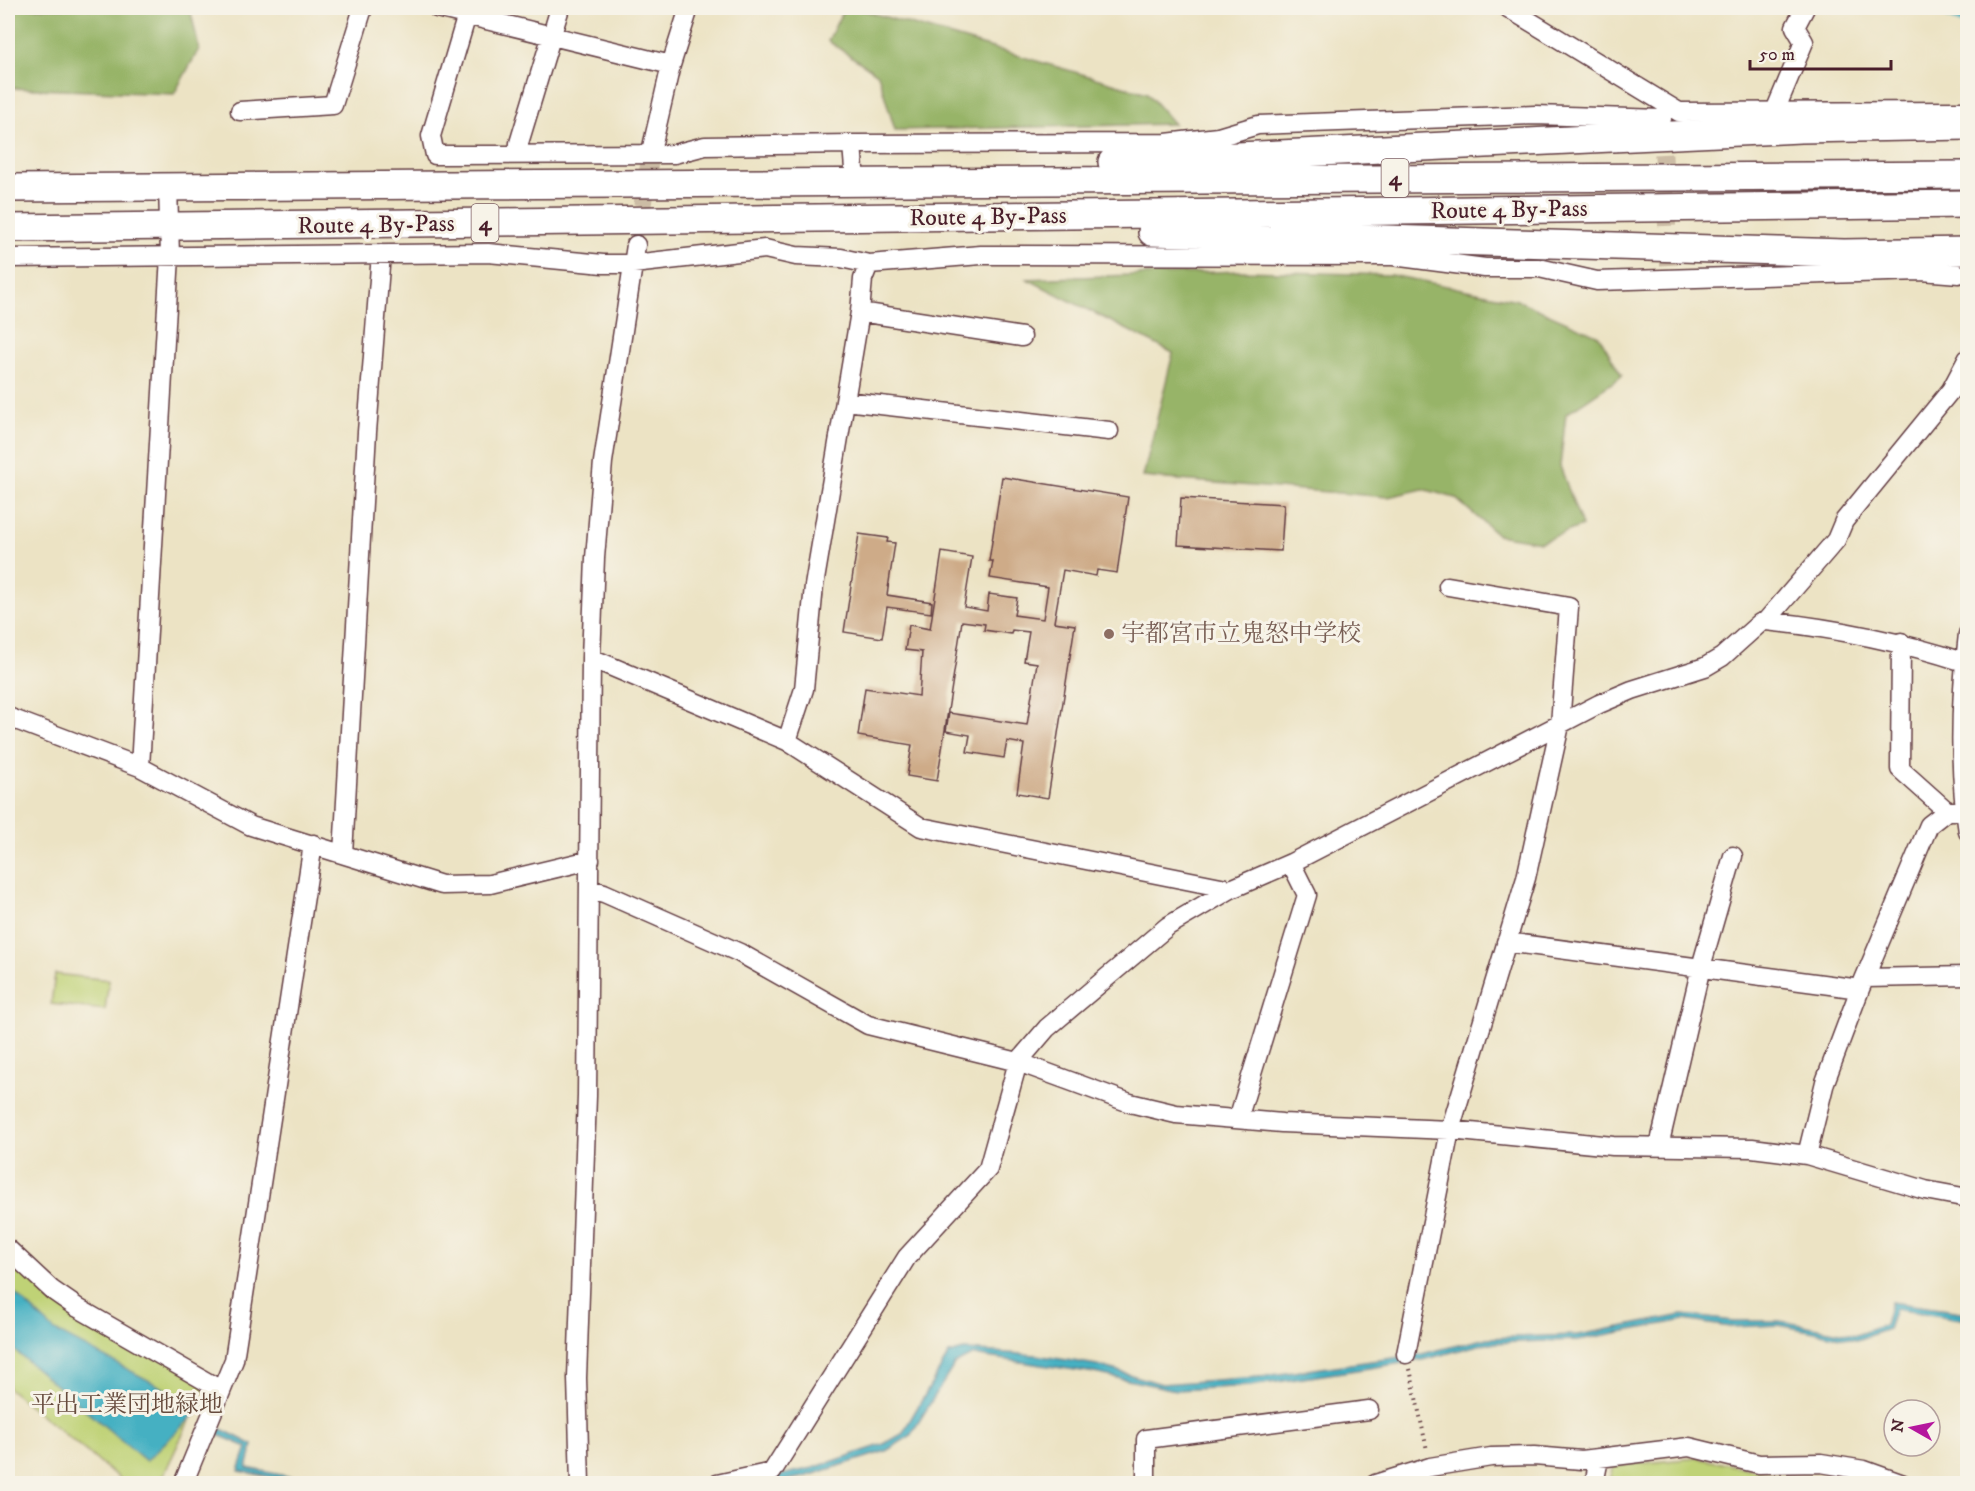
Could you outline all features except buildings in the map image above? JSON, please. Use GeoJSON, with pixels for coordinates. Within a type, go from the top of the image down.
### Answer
{"type":"FeatureCollection","features":[{"type":"Feature","properties":{"kind":"highway"},"geometry":{"type":"LineString","coordinates":[[855,182],[915,170],[1286,156],[1965,119]]}},
{"type":"Feature","properties":{"kind":"highway","name":"Route 4 By-Pass"},"geometry":{"type":"LineString","coordinates":[[8,188],[1968,175]]}},
{"type":"Feature","properties":{"kind":"highway","name":"Route 4 By-Pass"},"geometry":{"type":"LineString","coordinates":[[8,228],[1968,204]]}},
{"type":"Feature","properties":{"kind":"highway"},"geometry":{"type":"LineString","coordinates":[[963,218],[1062,230],[1844,253],[1963,262]]}},
{"type":"Feature","properties":{"kind":"street"},"geometry":{"type":"LineString","coordinates":[[240,111],[333,105],[363,8]]}},
{"type":"Feature","properties":{"kind":"street"},"geometry":{"type":"LineString","coordinates":[[437,8],[468,11],[551,36],[671,65]]}},
{"type":"Feature","properties":{"kind":"street"},"geometry":{"type":"LineString","coordinates":[[518,154],[519,143],[560,8]]}},
{"type":"Feature","properties":{"kind":"street"},"geometry":{"type":"LineString","coordinates":[[652,147],[671,65],[689,8]]}},
{"type":"Feature","properties":{"kind":"street"},"geometry":{"type":"LineString","coordinates":[[1508,8],[1664,117]]}},
{"type":"Feature","properties":{"kind":"street"},"geometry":{"type":"LineString","coordinates":[[1775,111],[1804,42],[1795,27],[1805,8]]}},
{"type":"Feature","properties":{"kind":"street"},"geometry":{"type":"LineString","coordinates":[[468,11],[431,136],[435,155],[674,154],[705,146],[1166,143],[1218,137],[1269,124],[1535,115],[1664,117],[1679,112],[1775,111],[1965,119]]}},
{"type":"Feature","properties":{"kind":"street"},"geometry":{"type":"LineString","coordinates":[[852,144],[855,182]]}},
{"type":"Feature","properties":{"kind":"street"},"geometry":{"type":"LineString","coordinates":[[140,766],[170,256],[168,186]]}},
{"type":"Feature","properties":{"kind":"street"},"geometry":{"type":"LineString","coordinates":[[580,1484],[577,1378],[587,1096],[591,658],[603,462],[636,245]]}},
{"type":"Feature","properties":{"kind":"street"},"geometry":{"type":"LineString","coordinates":[[8,258],[488,253],[603,264],[633,264],[765,249],[796,256],[841,258],[869,264],[981,255],[1393,256],[1485,268],[1539,268],[1598,281],[1670,271],[1921,271],[1963,262]]}},
{"type":"Feature","properties":{"kind":"street"},"geometry":{"type":"LineString","coordinates":[[343,854],[365,467],[381,254]]}},
{"type":"Feature","properties":{"kind":"street"},"geometry":{"type":"LineString","coordinates":[[787,741],[804,689],[813,586],[860,312],[863,279],[869,264]]}},
{"type":"Feature","properties":{"kind":"street"},"geometry":{"type":"LineString","coordinates":[[860,312],[1022,337]]}},
{"type":"Feature","properties":{"kind":"street"},"geometry":{"type":"LineString","coordinates":[[717,1484],[772,1472],[907,1257],[988,1169],[1018,1062],[1047,1028],[1168,926],[1231,889],[1291,863],[1632,690],[1705,667],[1722,657],[1766,621],[1836,540],[1844,521],[1951,390],[1968,358]]}},
{"type":"Feature","properties":{"kind":"street"},"geometry":{"type":"LineString","coordinates":[[845,401],[1109,431]]}},
{"type":"Feature","properties":{"kind":"street"},"geometry":{"type":"LineString","coordinates":[[1406,1354],[1450,1130],[1526,878],[1560,725],[1569,607],[1448,586]]}},
{"type":"Feature","properties":{"kind":"street"},"geometry":{"type":"LineString","coordinates":[[1766,621],[1812,626],[1901,642],[1964,662]]}},
{"type":"Feature","properties":{"kind":"street"},"geometry":{"type":"LineString","coordinates":[[1956,811],[1964,662],[1968,634]]}},
{"type":"Feature","properties":{"kind":"street"},"geometry":{"type":"LineString","coordinates":[[1901,642],[1900,769],[1956,811],[1968,832]]}},
{"type":"Feature","properties":{"kind":"street"},"geometry":{"type":"LineString","coordinates":[[591,658],[787,741],[921,827],[1231,889]]}},
{"type":"Feature","properties":{"kind":"street"},"geometry":{"type":"LineString","coordinates":[[8,717],[140,766],[251,825],[441,885],[490,884],[590,860]]}},
{"type":"Feature","properties":{"kind":"street"},"geometry":{"type":"LineString","coordinates":[[1807,1155],[1825,1082],[1862,983],[1929,825],[1956,811]]}},
{"type":"Feature","properties":{"kind":"street"},"geometry":{"type":"LineString","coordinates":[[183,1484],[234,1360],[313,844]]}},
{"type":"Feature","properties":{"kind":"street"},"geometry":{"type":"LineString","coordinates":[[1659,1146],[1701,967],[1733,856]]}},
{"type":"Feature","properties":{"kind":"street"},"geometry":{"type":"LineString","coordinates":[[1238,1119],[1307,895],[1291,863]]}},
{"type":"Feature","properties":{"kind":"street"},"geometry":{"type":"LineString","coordinates":[[589,890],[604,893],[740,953],[868,1025],[1018,1062],[1130,1103],[1176,1114],[1450,1130],[1613,1146],[1752,1148],[1807,1155],[1925,1190],[1968,1198]]}},
{"type":"Feature","properties":{"kind":"street"},"geometry":{"type":"LineString","coordinates":[[1506,942],[1701,967],[1862,983],[1968,976]]}},
{"type":"Feature","properties":{"kind":"street"},"geometry":{"type":"LineString","coordinates":[[8,1249],[52,1290],[78,1308],[221,1390]]}},
{"type":"Feature","properties":{"kind":"street"},"geometry":{"type":"LineString","coordinates":[[1146,1484],[1146,1439],[1369,1410]]}},
{"type":"Feature","properties":{"kind":"street"},"geometry":{"type":"LineString","coordinates":[[1375,1484],[1430,1467],[1491,1457],[1599,1458],[1689,1447],[1759,1464],[1821,1463],[1864,1470],[1903,1484]]}},
{"type":"Feature","properties":{"kind":"street"},"geometry":{"type":"LineString","coordinates":[[1594,1484],[1599,1458]]}},
{"type":"Feature","properties":{"kind":"path"},"geometry":{"type":"LineString","coordinates":[[1406,1354],[1420,1410],[1430,1467]]}},
{"type":"Feature","properties":{"kind":"green space"},"geometry":{"type":"Polygon","coordinates":[[[8,8],[190,8],[199,49],[174,94],[8,88],[8,8]]]}},
{"type":"Feature","properties":{"kind":"green space"},"geometry":{"type":"Polygon","coordinates":[[[844,8],[855,8],[1147,93],[1174,124],[895,130],[878,74],[828,41],[844,8]]]}},
{"type":"Feature","properties":{"kind":"green space"},"geometry":{"type":"Polygon","coordinates":[[[1242,271],[1391,275],[1517,300],[1599,336],[1622,376],[1566,414],[1560,466],[1582,526],[1540,542],[1498,535],[1455,498],[1423,489],[1388,497],[1143,477],[1173,353],[1027,279],[1242,271]]]}},
{"type":"Feature","properties":{"kind":"green space"},"geometry":{"type":"Polygon","coordinates":[[[55,974],[109,980],[105,1010],[51,1004],[55,974]]]}},
{"type":"Feature","properties":{"kind":"green space","name":"平出工業団地緑地"},"geometry":{"type":"Polygon","coordinates":[[[8,1249],[52,1290],[207,1382],[160,1483],[125,1483],[8,1388],[8,1249]]]}},
{"type":"Feature","properties":{"kind":"green space"},"geometry":{"type":"Polygon","coordinates":[[[1697,1458],[1798,1479],[1834,1483],[1608,1484],[1613,1466],[1697,1458]]]}},
{"type":"Feature","properties":{"kind":"water"},"geometry":{"type":"Polygon","coordinates":[[[8,1287],[55,1331],[201,1408],[146,1461],[8,1345],[8,1287]]]}},
{"type":"Feature","properties":{"kind":"water"},"geometry":{"type":"Polygon","coordinates":[[[1891,1302],[1967,1313],[1967,1320],[1895,1309],[1888,1329],[1856,1340],[1779,1325],[1730,1327],[1684,1320],[1578,1340],[1486,1343],[1422,1360],[1250,1386],[1176,1390],[1089,1372],[973,1355],[954,1365],[910,1436],[886,1451],[804,1477],[770,1483],[740,1484],[813,1468],[884,1444],[902,1434],[949,1354],[964,1350],[1036,1355],[1097,1365],[1162,1384],[1258,1377],[1422,1354],[1487,1338],[1579,1335],[1683,1315],[1733,1321],[1780,1321],[1856,1335],[1885,1325],[1891,1302]]]}},
{"type":"Feature","properties":{"kind":"water"},"geometry":{"type":"Polygon","coordinates":[[[219,1428],[253,1445],[247,1468],[320,1483],[301,1483],[239,1471],[247,1447],[216,1434],[219,1428]]]}},
{"type":"Feature","properties":{"kind":"waterway"},"geometry":{"type":"LineString","coordinates":[[1933,8],[1968,25]]}},
{"type":"Feature","properties":{"kind":"tunnel"},"geometry":{"type":"LineString","coordinates":[[1662,127],[1669,265]]}},
{"type":"Feature","properties":{"kind":"tunnel"},"geometry":{"type":"LineString","coordinates":[[638,232],[652,147]]}},
{"type":"Feature","properties":{"kind":"place","name":"宇都宮市立鬼怒中学校"},"geometry":{"type":"Point","coordinates":[1109,634]}}]}
